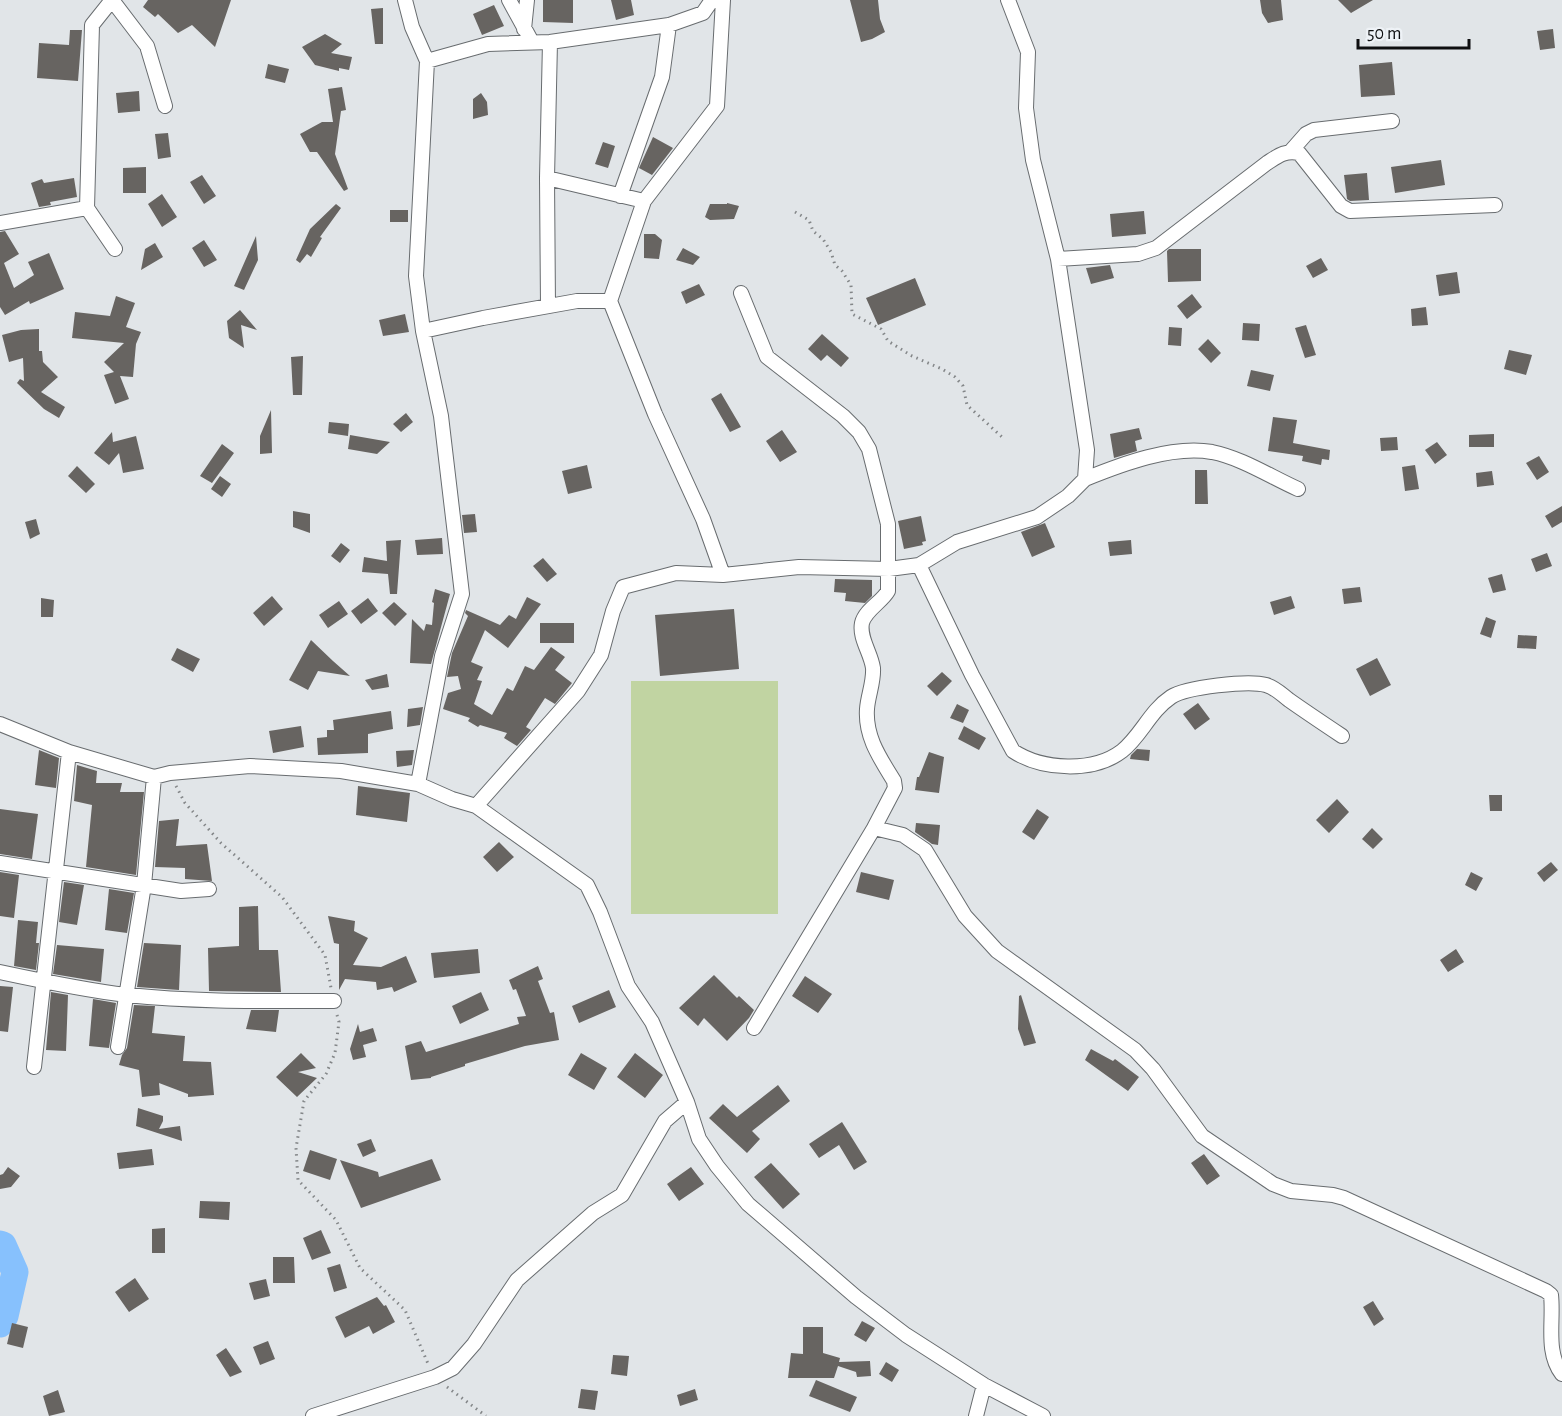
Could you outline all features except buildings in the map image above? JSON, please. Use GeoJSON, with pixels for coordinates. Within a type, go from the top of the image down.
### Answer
{"type":"FeatureCollection","features":[{"type":"Feature","properties":{"kind":"street"},"geometry":{"type":"LineString","coordinates":[[115,249],[87,208],[92,25],[112,0],[147,46],[165,106]]}},
{"type":"Feature","properties":{"kind":"street"},"geometry":{"type":"LineString","coordinates":[[405,0],[412,27],[427,61],[416,276],[423,331],[441,416],[462,594],[442,656],[418,784]]}},
{"type":"Feature","properties":{"kind":"street"},"geometry":{"type":"LineString","coordinates":[[509,0],[532,42]]}},
{"type":"Feature","properties":{"kind":"street"},"geometry":{"type":"LineString","coordinates":[[524,29],[526,0]]}},
{"type":"Feature","properties":{"kind":"street"},"geometry":{"type":"LineString","coordinates":[[427,61],[488,44],[550,42],[669,25],[703,13],[712,0]]}},
{"type":"Feature","properties":{"kind":"street"},"geometry":{"type":"LineString","coordinates":[[723,0],[717,106],[644,201],[610,301],[656,414],[703,519],[723,575]]}},
{"type":"Feature","properties":{"kind":"street"},"geometry":{"type":"LineString","coordinates":[[1008,0],[1028,52],[1026,108],[1033,160],[1058,259],[1087,450],[1085,479]]}},
{"type":"Feature","properties":{"kind":"street"},"geometry":{"type":"LineString","coordinates":[[620,196],[663,76],[669,25]]}},
{"type":"Feature","properties":{"kind":"street"},"geometry":{"type":"LineString","coordinates":[[548,306],[547,178],[550,42]]}},
{"type":"Feature","properties":{"kind":"street"},"geometry":{"type":"LineString","coordinates":[[1291,151],[1306,134],[1314,130],[1392,121]]}},
{"type":"Feature","properties":{"kind":"street"},"geometry":{"type":"LineString","coordinates":[[1058,259],[1138,254],[1156,249],[1267,163],[1291,151],[1299,153],[1341,207],[1350,211],[1495,204]]}},
{"type":"Feature","properties":{"kind":"street"},"geometry":{"type":"LineString","coordinates":[[547,178],[644,201]]}},
{"type":"Feature","properties":{"kind":"street"},"geometry":{"type":"LineString","coordinates":[[0,223],[87,208]]}},
{"type":"Feature","properties":{"kind":"street"},"geometry":{"type":"LineString","coordinates":[[741,293],[767,357],[843,416],[859,432],[869,449],[888,524],[889,569],[888,591],[885,597],[862,622],[862,636],[871,657],[873,671],[867,709],[868,734],[895,788],[874,828],[754,1028]]}},
{"type":"Feature","properties":{"kind":"street"},"geometry":{"type":"LineString","coordinates":[[423,331],[577,301],[610,301]]}},
{"type":"Feature","properties":{"kind":"street"},"geometry":{"type":"LineString","coordinates":[[476,806],[578,691],[601,655],[613,611],[623,587],[676,573],[723,575],[799,567],[889,569],[919,565],[957,542],[1037,517],[1068,496],[1085,479],[1124,464],[1176,453],[1212,452],[1229,457],[1298,489]]}},
{"type":"Feature","properties":{"kind":"street"},"geometry":{"type":"LineString","coordinates":[[919,565],[977,685],[1013,751],[1022,757],[1040,764],[1087,766],[1101,762],[1122,751],[1157,709],[1172,696],[1201,687],[1263,684],[1275,688],[1342,736]]}},
{"type":"Feature","properties":{"kind":"street"},"geometry":{"type":"LineString","coordinates":[[0,724],[69,752],[154,777],[170,773],[250,766],[341,771],[418,784],[452,799],[476,806],[587,885],[600,912],[628,986],[652,1022],[687,1102],[699,1139],[747,1204],[856,1297],[906,1335],[984,1385],[1043,1416]]}},
{"type":"Feature","properties":{"kind":"street"},"geometry":{"type":"LineString","coordinates":[[34,1066],[69,752]]}},
{"type":"Feature","properties":{"kind":"street"},"geometry":{"type":"LineString","coordinates":[[118,1047],[144,885],[154,777]]}},
{"type":"Feature","properties":{"kind":"street"},"geometry":{"type":"LineString","coordinates":[[874,828],[903,835],[925,850],[965,916],[997,951],[1135,1050],[1154,1070],[1202,1136],[1273,1184],[1291,1191],[1344,1198],[1546,1291],[1551,1296],[1550,1333],[1557,1368],[1562,1374]]}},
{"type":"Feature","properties":{"kind":"street"},"geometry":{"type":"LineString","coordinates":[[0,863],[181,891],[209,890]]}},
{"type":"Feature","properties":{"kind":"street"},"geometry":{"type":"LineString","coordinates":[[0,972],[126,995],[207,1001],[334,1001]]}},
{"type":"Feature","properties":{"kind":"street"},"geometry":{"type":"LineString","coordinates":[[313,1416],[435,1377],[453,1368],[474,1344],[517,1280],[593,1214],[622,1195],[665,1121],[687,1102]]}},
{"type":"Feature","properties":{"kind":"street"},"geometry":{"type":"LineString","coordinates":[[976,1416],[984,1385]]}},
{"type":"Feature","properties":{"kind":"path"},"geometry":{"type":"LineString","coordinates":[[795,212],[809,220],[813,231],[823,239],[831,252],[835,265],[851,285],[852,314],[881,330],[888,341],[912,356],[955,377],[963,386],[967,405],[1002,437]]}},
{"type":"Feature","properties":{"kind":"path"},"geometry":{"type":"LineString","coordinates":[[170,773],[185,804],[221,843],[282,897],[326,955],[339,1022],[335,1053],[326,1074],[304,1101],[296,1148],[298,1180],[336,1220],[360,1268],[405,1310],[435,1377],[486,1416]]}},
{"type":"Feature","properties":{"kind":"green space"},"geometry":{"type":"Polygon","coordinates":[[[631,681],[778,681],[778,914],[631,914],[631,681]]]}},
{"type":"Feature","properties":{"kind":"waterway"},"geometry":{"type":"LineString","coordinates":[[0,1244],[3,1245],[15,1272],[5,1316],[0,1324]]}}]}
